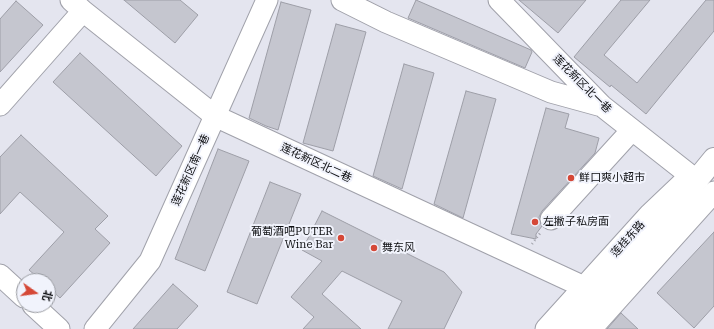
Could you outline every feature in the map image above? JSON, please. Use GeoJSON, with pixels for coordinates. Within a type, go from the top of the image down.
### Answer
{"type":"FeatureCollection","features":[{"type":"Feature","properties":{"kind":"highway"},"geometry":{"type":"LineString","coordinates":[[566,329],[664,220],[714,159]]}},
{"type":"Feature","properties":{"kind":"street","name":"莲花新区南一巷"},"geometry":{"type":"LineString","coordinates":[[95,329],[150,261],[267,0]]}},
{"type":"Feature","properties":{"kind":"street"},"geometry":{"type":"LineString","coordinates":[[342,0],[386,22],[551,92],[602,106]]}},
{"type":"Feature","properties":{"kind":"street","name":"莲花新区北一巷"},"geometry":{"type":"LineString","coordinates":[[499,0],[602,106],[691,176]]}},
{"type":"Feature","properties":{"kind":"street","name":"莲花新区北二巷"},"geometry":{"type":"LineString","coordinates":[[77,6],[215,116],[584,287]]}},
{"type":"Feature","properties":{"kind":"street"},"geometry":{"type":"LineString","coordinates":[[0,105],[77,6]]}},
{"type":"Feature","properties":{"kind":"street"},"geometry":{"type":"LineString","coordinates":[[551,219],[632,130]]}},
{"type":"Feature","properties":{"kind":"street","name":"莲桂东路"},"geometry":{"type":"LineString","coordinates":[[546,329],[650,214],[714,153]]}},
{"type":"Feature","properties":{"kind":"street"},"geometry":{"type":"LineString","coordinates":[[591,329],[714,192]]}},
{"type":"Feature","properties":{"kind":"street"},"geometry":{"type":"LineString","coordinates":[[0,275],[16,289]]}},
{"type":"Feature","properties":{"kind":"street"},"geometry":{"type":"LineString","coordinates":[[42,313],[60,329]]}},
{"type":"Feature","properties":{"kind":"path"},"geometry":{"type":"LineString","coordinates":[[543,268],[530,248],[551,219]]}},
{"type":"Feature","properties":{"kind":"building"},"geometry":{"type":"Polygon","coordinates":[[[124,0],[180,0],[198,15],[175,43],[124,0]]]}},
{"type":"Feature","properties":{"kind":"building"},"geometry":{"type":"Polygon","coordinates":[[[416,0],[531,50],[532,52],[525,68],[408,18],[416,0]]]}},
{"type":"Feature","properties":{"kind":"building"},"geometry":{"type":"Polygon","coordinates":[[[519,0],[586,0],[558,33],[519,0]]]}},
{"type":"Feature","properties":{"kind":"building"},"geometry":{"type":"Polygon","coordinates":[[[621,0],[650,0],[604,55],[637,83],[706,0],[714,0],[714,31],[646,114],[574,57],[621,0]]]}},
{"type":"Feature","properties":{"kind":"building"},"geometry":{"type":"Polygon","coordinates":[[[16,1],[43,25],[0,72],[0,19],[16,1]]]}},
{"type":"Feature","properties":{"kind":"building"},"geometry":{"type":"Polygon","coordinates":[[[281,2],[311,10],[278,130],[249,118],[281,2]]]}},
{"type":"Feature","properties":{"kind":"building"},"geometry":{"type":"Polygon","coordinates":[[[336,24],[366,32],[333,151],[303,143],[336,24]]]}},
{"type":"Feature","properties":{"kind":"building"},"geometry":{"type":"Polygon","coordinates":[[[80,53],[182,146],[156,176],[53,82],[80,53]]]}},
{"type":"Feature","properties":{"kind":"building"},"geometry":{"type":"Polygon","coordinates":[[[404,64],[434,73],[402,189],[373,176],[404,64]]]}},
{"type":"Feature","properties":{"kind":"building"},"geometry":{"type":"Polygon","coordinates":[[[466,91],[496,99],[463,218],[434,204],[466,91]]]}},
{"type":"Feature","properties":{"kind":"building"},"geometry":{"type":"Polygon","coordinates":[[[546,108],[569,114],[565,128],[599,138],[595,153],[542,211],[539,217],[542,226],[536,234],[536,239],[511,234],[546,108]]]}},
{"type":"Feature","properties":{"kind":"building"},"geometry":{"type":"Polygon","coordinates":[[[21,135],[108,216],[95,229],[110,243],[60,298],[56,294],[56,273],[33,273],[29,270],[64,232],[20,192],[0,214],[0,157],[21,135]]]}},
{"type":"Feature","properties":{"kind":"building"},"geometry":{"type":"Polygon","coordinates":[[[218,149],[249,161],[205,271],[175,259],[218,149]]]}},
{"type":"Feature","properties":{"kind":"building"},"geometry":{"type":"Polygon","coordinates":[[[270,182],[301,194],[257,304],[227,292],[270,182]]]}},
{"type":"Feature","properties":{"kind":"building"},"geometry":{"type":"Polygon","coordinates":[[[322,211],[444,272],[462,292],[444,329],[388,329],[402,301],[342,271],[322,294],[361,329],[303,329],[314,317],[291,297],[322,261],[302,250],[322,211]]]}},
{"type":"Feature","properties":{"kind":"building"},"geometry":{"type":"Polygon","coordinates":[[[714,232],[714,306],[694,328],[657,293],[714,232]]]}},
{"type":"Feature","properties":{"kind":"building"},"geometry":{"type":"Polygon","coordinates":[[[173,284],[198,306],[177,329],[133,329],[173,284]]]}},
{"type":"Feature","properties":{"kind":"building"},"geometry":{"type":"Polygon","coordinates":[[[621,313],[638,329],[607,329],[621,313]]]}},
{"type":"Feature","properties":{"kind":"place","name":"鲜口爽小超市"},"geometry":{"type":"Point","coordinates":[571,178]}},
{"type":"Feature","properties":{"kind":"place","name":"左撇子私房面"},"geometry":{"type":"Point","coordinates":[535,222]}},
{"type":"Feature","properties":{"kind":"place","name":"葡萄酒吧PUTER Wine Bar"},"geometry":{"type":"Point","coordinates":[341,238]}},
{"type":"Feature","properties":{"kind":"place","name":"舞东风"},"geometry":{"type":"Point","coordinates":[374,248]}}]}
